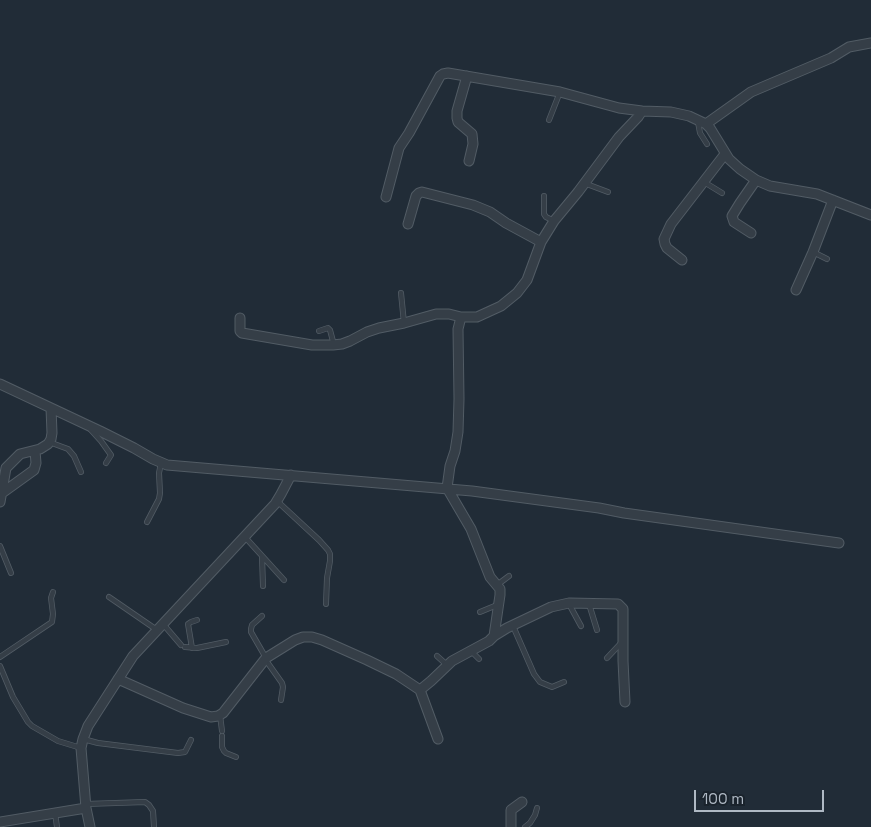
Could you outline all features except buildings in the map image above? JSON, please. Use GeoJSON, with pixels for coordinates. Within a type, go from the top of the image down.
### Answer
{"type":"FeatureCollection","features":[{"type":"Feature","properties":{"kind":"street"},"geometry":{"type":"LineString","coordinates":[[706,124],[751,92],[831,58],[849,47],[871,44]]}},
{"type":"Feature","properties":{"kind":"street"},"geometry":{"type":"LineString","coordinates":[[386,197],[399,148],[440,76],[448,73],[560,92],[619,108],[642,111],[657,110],[689,116],[706,124],[729,159],[756,180],[770,186],[817,194],[871,214]]}},
{"type":"Feature","properties":{"kind":"street"},"geometry":{"type":"LineString","coordinates":[[467,76],[457,111],[457,118],[458,122],[472,134],[473,144],[468,161]]}},
{"type":"Feature","properties":{"kind":"street"},"geometry":{"type":"LineString","coordinates":[[240,318],[240,331],[242,333],[312,345],[334,345],[350,341],[379,328],[436,314],[477,317],[501,306],[517,293],[527,280],[541,242],[554,221],[619,137],[642,111]]}},
{"type":"Feature","properties":{"kind":"street"},"geometry":{"type":"LineString","coordinates":[[682,260],[667,248],[664,239],[672,224],[725,154]]}},
{"type":"Feature","properties":{"kind":"street"},"geometry":{"type":"LineString","coordinates":[[750,233],[734,222],[732,216],[756,180]]}},
{"type":"Feature","properties":{"kind":"street"},"geometry":{"type":"LineString","coordinates":[[408,224],[416,196],[419,192],[422,192],[473,205],[490,212],[541,242]]}},
{"type":"Feature","properties":{"kind":"street"},"geometry":{"type":"LineString","coordinates":[[796,290],[833,200]]}},
{"type":"Feature","properties":{"kind":"street"},"geometry":{"type":"LineString","coordinates":[[461,317],[458,330],[458,432],[447,488],[472,529],[490,577],[500,589],[494,636]]}},
{"type":"Feature","properties":{"kind":"street"},"geometry":{"type":"LineString","coordinates":[[0,384],[162,463],[447,488],[839,543]]}},
{"type":"Feature","properties":{"kind":"street"},"geometry":{"type":"LineString","coordinates":[[1,498],[6,468],[20,454],[40,449],[51,439],[51,408]]}},
{"type":"Feature","properties":{"kind":"street"},"geometry":{"type":"LineString","coordinates":[[1,498],[34,470],[36,463],[35,451]]}},
{"type":"Feature","properties":{"kind":"street"},"geometry":{"type":"LineString","coordinates":[[90,827],[86,806],[82,743],[88,726],[133,656],[277,501],[291,475]]}},
{"type":"Feature","properties":{"kind":"street"},"geometry":{"type":"LineString","coordinates":[[420,690],[452,661],[489,641],[506,628],[551,606],[569,603],[618,604],[623,609],[624,617],[625,702]]}},
{"type":"Feature","properties":{"kind":"street"},"geometry":{"type":"LineString","coordinates":[[118,679],[183,708],[211,717],[218,716],[223,713],[265,659],[295,640],[303,637],[312,637],[396,674],[420,690],[438,739]]}},
{"type":"Feature","properties":{"kind":"street"},"geometry":{"type":"LineString","coordinates":[[511,827],[511,810],[522,802]]}},
{"type":"Feature","properties":{"kind":"street"},"geometry":{"type":"LineString","coordinates":[[0,822],[86,806]]}},
{"type":"Feature","properties":{"kind":"lane"},"geometry":{"type":"LineString","coordinates":[[549,120],[560,92]]}},
{"type":"Feature","properties":{"kind":"lane"},"geometry":{"type":"LineString","coordinates":[[697,120],[706,144]]}},
{"type":"Feature","properties":{"kind":"lane"},"geometry":{"type":"LineString","coordinates":[[704,182],[722,193]]}},
{"type":"Feature","properties":{"kind":"lane"},"geometry":{"type":"LineString","coordinates":[[584,183],[608,192]]}},
{"type":"Feature","properties":{"kind":"lane"},"geometry":{"type":"LineString","coordinates":[[544,196],[544,214],[554,221]]}},
{"type":"Feature","properties":{"kind":"lane"},"geometry":{"type":"LineString","coordinates":[[813,252],[827,259]]}},
{"type":"Feature","properties":{"kind":"lane"},"geometry":{"type":"LineString","coordinates":[[402,294],[404,323]]}},
{"type":"Feature","properties":{"kind":"lane"},"geometry":{"type":"LineString","coordinates":[[319,330],[328,328],[330,330],[334,345]]}},
{"type":"Feature","properties":{"kind":"lane"},"geometry":{"type":"LineString","coordinates":[[87,425],[110,455],[106,463]]}},
{"type":"Feature","properties":{"kind":"lane"},"geometry":{"type":"LineString","coordinates":[[49,442],[68,449],[82,472]]}},
{"type":"Feature","properties":{"kind":"lane"},"geometry":{"type":"LineString","coordinates":[[147,522],[159,499],[162,463]]}},
{"type":"Feature","properties":{"kind":"lane"},"geometry":{"type":"LineString","coordinates":[[277,501],[326,547],[330,554],[326,604]]}},
{"type":"Feature","properties":{"kind":"lane"},"geometry":{"type":"LineString","coordinates":[[244,536],[284,580]]}},
{"type":"Feature","properties":{"kind":"lane"},"geometry":{"type":"LineString","coordinates":[[0,546],[12,573]]}},
{"type":"Feature","properties":{"kind":"lane"},"geometry":{"type":"LineString","coordinates":[[262,556],[263,586]]}},
{"type":"Feature","properties":{"kind":"lane"},"geometry":{"type":"LineString","coordinates":[[497,585],[509,576]]}},
{"type":"Feature","properties":{"kind":"lane"},"geometry":{"type":"LineString","coordinates":[[0,658],[52,622],[51,598],[53,592]]}},
{"type":"Feature","properties":{"kind":"lane"},"geometry":{"type":"LineString","coordinates":[[109,597],[160,627],[183,646],[192,648],[226,642]]}},
{"type":"Feature","properties":{"kind":"lane"},"geometry":{"type":"LineString","coordinates":[[569,603],[581,626]]}},
{"type":"Feature","properties":{"kind":"lane"},"geometry":{"type":"LineString","coordinates":[[589,603],[597,630]]}},
{"type":"Feature","properties":{"kind":"lane"},"geometry":{"type":"LineString","coordinates":[[480,612],[499,605]]}},
{"type":"Feature","properties":{"kind":"lane"},"geometry":{"type":"LineString","coordinates":[[262,616],[252,626],[251,632],[265,659],[282,683],[280,700]]}},
{"type":"Feature","properties":{"kind":"lane"},"geometry":{"type":"LineString","coordinates":[[192,648],[188,624],[197,620]]}},
{"type":"Feature","properties":{"kind":"lane"},"geometry":{"type":"LineString","coordinates":[[513,626],[534,674],[540,682],[552,687],[564,682]]}},
{"type":"Feature","properties":{"kind":"lane"},"geometry":{"type":"LineString","coordinates":[[607,658],[623,641]]}},
{"type":"Feature","properties":{"kind":"lane"},"geometry":{"type":"LineString","coordinates":[[470,650],[479,660]]}},
{"type":"Feature","properties":{"kind":"lane"},"geometry":{"type":"LineString","coordinates":[[437,656],[446,665]]}},
{"type":"Feature","properties":{"kind":"lane"},"geometry":{"type":"LineString","coordinates":[[0,666],[13,697],[28,722],[58,740],[178,753],[185,752],[191,740]]}},
{"type":"Feature","properties":{"kind":"lane"},"geometry":{"type":"LineString","coordinates":[[220,715],[224,751],[236,756]]}},
{"type":"Feature","properties":{"kind":"lane"},"geometry":{"type":"LineString","coordinates":[[86,806],[145,802],[150,805],[153,811],[154,827]]}},
{"type":"Feature","properties":{"kind":"lane"},"geometry":{"type":"LineString","coordinates":[[525,827],[530,823],[537,808]]}},
{"type":"Feature","properties":{"kind":"lane"},"geometry":{"type":"LineString","coordinates":[[54,813],[57,827]]}}]}
